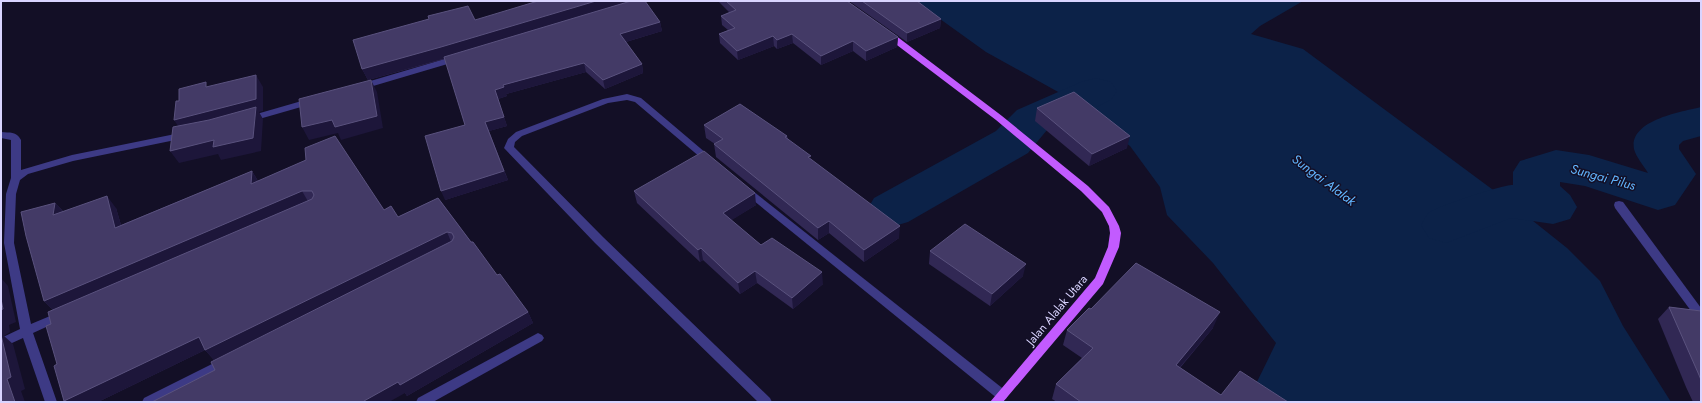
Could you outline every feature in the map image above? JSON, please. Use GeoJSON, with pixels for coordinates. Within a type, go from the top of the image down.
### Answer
{"type":"FeatureCollection","features":[{"type":"Feature","properties":{"kind":"main road","name":"Jalan Alalak Utara"},"geometry":{"type":"LineString","coordinates":[[880,28],[956,84],[1028,141],[1096,200],[1111,217],[1115,228],[1114,241],[1110,256],[1099,281],[999,398]]}},
{"type":"Feature","properties":{"kind":"street"},"geometry":{"type":"LineString","coordinates":[[351,89],[465,56]]}},
{"type":"Feature","properties":{"kind":"street"},"geometry":{"type":"LineString","coordinates":[[719,168],[638,100],[627,97],[606,101],[519,134],[511,141],[509,148],[599,240],[766,402]]}},
{"type":"Feature","properties":{"kind":"street"},"geometry":{"type":"LineString","coordinates":[[237,122],[321,98]]}},
{"type":"Feature","properties":{"kind":"street"},"geometry":{"type":"LineString","coordinates":[[16,178],[25,172],[72,158],[192,134]]}},
{"type":"Feature","properties":{"kind":"street"},"geometry":{"type":"LineString","coordinates":[[1,135],[14,136],[16,140],[16,178],[11,194],[9,243],[26,330],[51,402]]}},
{"type":"Feature","properties":{"kind":"street"},"geometry":{"type":"LineString","coordinates":[[737,183],[999,398]]}},
{"type":"Feature","properties":{"kind":"street"},"geometry":{"type":"LineString","coordinates":[[1619,204],[1701,316]]}},
{"type":"Feature","properties":{"kind":"street"},"geometry":{"type":"LineString","coordinates":[[1,343],[26,330],[69,312]]}},
{"type":"Feature","properties":{"kind":"street"},"geometry":{"type":"LineString","coordinates":[[422,402],[538,338]]}},
{"type":"Feature","properties":{"kind":"street"},"geometry":{"type":"LineString","coordinates":[[148,402],[239,356]]}},
{"type":"Feature","properties":{"kind":"water","name":"Sungai Alalak"},"geometry":{"type":"Polygon","coordinates":[[[915,1],[1303,1],[1260,26],[1251,34],[1303,49],[1508,201],[1567,248],[1600,281],[1623,326],[1671,402],[1273,402],[1254,388],[1276,343],[1213,263],[1167,215],[1160,187],[1130,146],[1060,93],[986,52],[915,1]]]}},
{"type":"Feature","properties":{"kind":"building"},"geometry":{"type":"Polygon","coordinates":[[[538,1],[596,1],[362,69],[353,40],[429,19],[428,16],[468,6],[475,20],[538,1]]]}},
{"type":"Feature","properties":{"kind":"building"},"geometry":{"type":"Polygon","coordinates":[[[631,1],[645,1],[660,22],[620,34],[642,64],[603,80],[584,63],[503,85],[504,87],[495,90],[504,117],[485,122],[504,171],[441,191],[425,136],[465,125],[444,57],[631,1]]]}},
{"type":"Feature","properties":{"kind":"building"},"geometry":{"type":"Polygon","coordinates":[[[726,1],[847,1],[898,37],[866,51],[853,41],[821,56],[792,34],[777,40],[773,36],[737,51],[719,34],[735,28],[721,16],[736,10],[726,1]]]}},
{"type":"Feature","properties":{"kind":"building"},"geometry":{"type":"Polygon","coordinates":[[[862,1],[917,1],[941,19],[907,33],[862,1]]]}},
{"type":"Feature","properties":{"kind":"building"},"geometry":{"type":"Polygon","coordinates":[[[256,75],[256,99],[174,120],[176,101],[179,101],[179,89],[206,82],[206,87],[256,75]]]}},
{"type":"Feature","properties":{"kind":"building"},"geometry":{"type":"Polygon","coordinates":[[[371,80],[377,116],[335,127],[332,120],[302,127],[299,99],[371,80]]]}},
{"type":"Feature","properties":{"kind":"building"},"geometry":{"type":"Polygon","coordinates":[[[1074,92],[1130,136],[1092,154],[1037,108],[1074,92]]]}},
{"type":"Feature","properties":{"kind":"building"},"geometry":{"type":"Polygon","coordinates":[[[740,104],[787,136],[785,137],[811,156],[808,157],[900,226],[864,250],[829,221],[818,228],[714,144],[723,139],[704,125],[740,104]]]}},
{"type":"Feature","properties":{"kind":"building"},"geometry":{"type":"Polygon","coordinates":[[[256,107],[253,138],[213,147],[214,140],[170,151],[173,127],[209,120],[256,107]]]}},
{"type":"Feature","properties":{"kind":"building"},"geometry":{"type":"Polygon","coordinates":[[[335,136],[384,210],[391,206],[398,217],[438,198],[497,275],[500,274],[528,312],[400,385],[398,382],[364,402],[152,402],[215,370],[211,362],[452,241],[454,237],[452,233],[447,232],[205,350],[199,337],[64,401],[54,366],[57,364],[46,326],[51,324],[48,312],[312,199],[314,195],[312,191],[302,191],[44,301],[21,212],[55,203],[53,215],[107,196],[115,228],[252,171],[251,184],[306,160],[305,148],[335,136]]]}},
{"type":"Feature","properties":{"kind":"building"},"geometry":{"type":"Polygon","coordinates":[[[704,151],[755,193],[723,213],[761,245],[772,238],[822,272],[792,298],[755,271],[738,283],[701,248],[698,250],[634,191],[704,151]]]}},
{"type":"Feature","properties":{"kind":"building"},"geometry":{"type":"Polygon","coordinates":[[[965,224],[1026,264],[992,294],[930,251],[965,224]]]}},
{"type":"Feature","properties":{"kind":"building"},"geometry":{"type":"Polygon","coordinates":[[[1136,263],[1220,312],[1176,365],[1221,395],[1240,371],[1288,402],[1081,402],[1056,384],[1093,348],[1067,330],[1089,308],[1091,309],[1136,263]]]}},
{"type":"Feature","properties":{"kind":"building"},"geometry":{"type":"Polygon","coordinates":[[[1,299],[3,309],[1,310],[1,299]]]}},
{"type":"Feature","properties":{"kind":"building"},"geometry":{"type":"Polygon","coordinates":[[[1669,307],[1701,311],[1701,380],[1699,375],[1669,307]]]}},
{"type":"Feature","properties":{"kind":"building"},"geometry":{"type":"Polygon","coordinates":[[[1,335],[11,377],[7,379],[15,402],[1,402],[1,335]]]}},
{"type":"Feature","properties":{"kind":"waterway"},"geometry":{"type":"LineString","coordinates":[[891,210],[1012,142],[1032,120],[1096,91]]}},
{"type":"Feature","properties":{"kind":"waterway","name":"Sungai Pilus"},"geometry":{"type":"LineString","coordinates":[[1446,225],[1508,201],[1553,207],[1537,191],[1536,172],[1556,166],[1589,171],[1658,193],[1673,174],[1657,151],[1656,141],[1667,131],[1701,121]]}}]}
